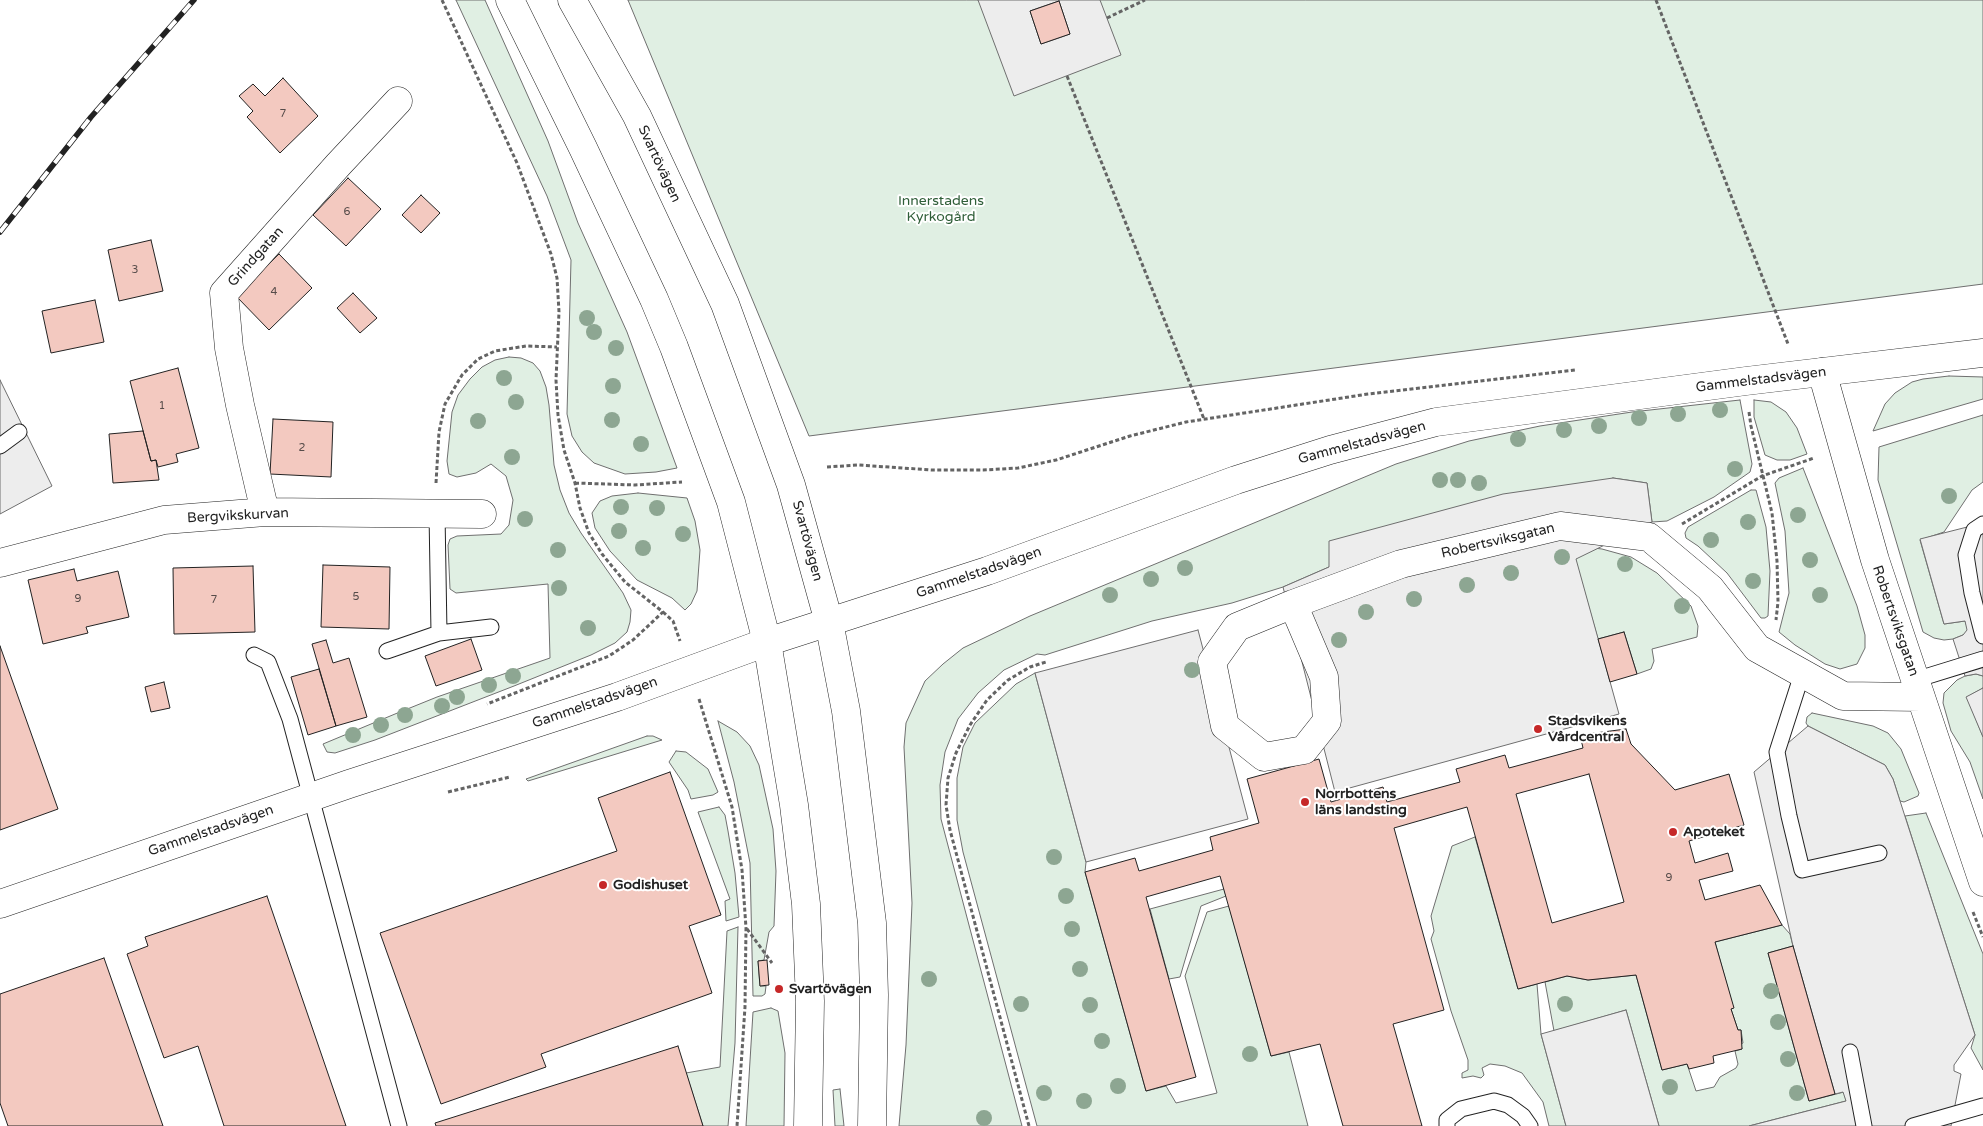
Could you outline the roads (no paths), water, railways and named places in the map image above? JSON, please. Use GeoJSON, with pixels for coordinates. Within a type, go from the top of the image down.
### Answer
{"type":"FeatureCollection","features":[{"type":"Feature","properties":{"kind":"street"},"geometry":{"type":"LineString","coordinates":[[510,0],[620,226],[674,347],[731,502],[767,642],[794,805],[806,904],[810,1001],[808,1126]]}},
{"type":"Feature","properties":{"kind":"street","name":"Svartövägen"},"geometry":{"type":"LineString","coordinates":[[572,0],[637,116],[725,304],[791,485],[829,622],[846,711],[872,923],[874,995],[872,1126]]}},
{"type":"Feature","properties":{"kind":"street","name":"Grindgatan"},"geometry":{"type":"LineString","coordinates":[[265,512],[235,377],[224,293],[398,101]]}},
{"type":"Feature","properties":{"kind":"street","name":"Gammelstadsvägen"},"geometry":{"type":"LineString","coordinates":[[0,904],[311,797],[617,696],[767,642],[987,571],[1236,480],[1330,450],[1436,422],[1746,381],[1983,353]]}},
{"type":"Feature","properties":{"kind":"street","name":"Robertsviksgatan"},"geometry":{"type":"LineString","coordinates":[[1822,372],[1874,560],[1918,689],[1975,834],[1983,882]]}},
{"type":"Feature","properties":{"kind":"street","name":"Bergvikskurvan"},"geometry":{"type":"LineString","coordinates":[[0,563],[164,520],[265,512],[482,514]]}},
{"type":"Feature","properties":{"kind":"street","name":"Robertsviksgatan"},"geometry":{"type":"LineString","coordinates":[[1293,604],[1324,677],[1327,721],[1304,750],[1264,757],[1225,726],[1212,662],[1238,628],[1293,604],[1401,564],[1560,526],[1649,537],[1710,588],[1756,648],[1843,696],[1918,689]]}},
{"type":"Feature","properties":{"kind":"lane"},"geometry":{"type":"LineString","coordinates":[[0,446],[18,432]]}},
{"type":"Feature","properties":{"kind":"lane"},"geometry":{"type":"LineString","coordinates":[[437,513],[439,633]]}},
{"type":"Feature","properties":{"kind":"lane"},"geometry":{"type":"LineString","coordinates":[[1983,524],[1974,530],[1966,554],[1972,593],[1983,636]]}},
{"type":"Feature","properties":{"kind":"lane"},"geometry":{"type":"LineString","coordinates":[[387,651],[439,633],[491,627]]}},
{"type":"Feature","properties":{"kind":"lane"},"geometry":{"type":"LineString","coordinates":[[254,655],[268,662],[290,719],[399,1126]]}},
{"type":"Feature","properties":{"kind":"lane"},"geometry":{"type":"LineString","coordinates":[[1918,689],[1983,659]]}},
{"type":"Feature","properties":{"kind":"lane"},"geometry":{"type":"LineString","coordinates":[[1802,674],[1777,752],[1802,870],[1879,853]]}},
{"type":"Feature","properties":{"kind":"lane"},"geometry":{"type":"LineString","coordinates":[[1850,1052],[1864,1126]]}},
{"type":"Feature","properties":{"kind":"lane"},"geometry":{"type":"LineString","coordinates":[[1447,1126],[1447,1120],[1461,1109],[1494,1101],[1508,1105],[1524,1116],[1530,1126]]}},
{"type":"Feature","properties":{"kind":"lane"},"geometry":{"type":"LineString","coordinates":[[1913,1126],[1983,1106]]}},
{"type":"Feature","properties":{"kind":"railway"},"geometry":{"type":"LineString","coordinates":[[0,232],[91,117],[194,0]]}},
{"type":"Feature","properties":{"kind":"place","name":"Stadsvikens Vårdcentral"},"geometry":{"type":"Point","coordinates":[1538,729]}},
{"type":"Feature","properties":{"kind":"place","name":"Norrbottens läns landsting"},"geometry":{"type":"Point","coordinates":[1305,802]}},
{"type":"Feature","properties":{"kind":"place","name":"Apoteket"},"geometry":{"type":"Point","coordinates":[1673,832]}},
{"type":"Feature","properties":{"kind":"place","name":"Godishuset"},"geometry":{"type":"Point","coordinates":[603,885]}},
{"type":"Feature","properties":{"kind":"place","name":"Svartövägen"},"geometry":{"type":"Point","coordinates":[779,989]}},
{"type":"Feature","properties":{"kind":"park label","name":"Innerstadens Kyrkogård"},"geometry":{"type":"Point","coordinates":[941,210]}}]}
